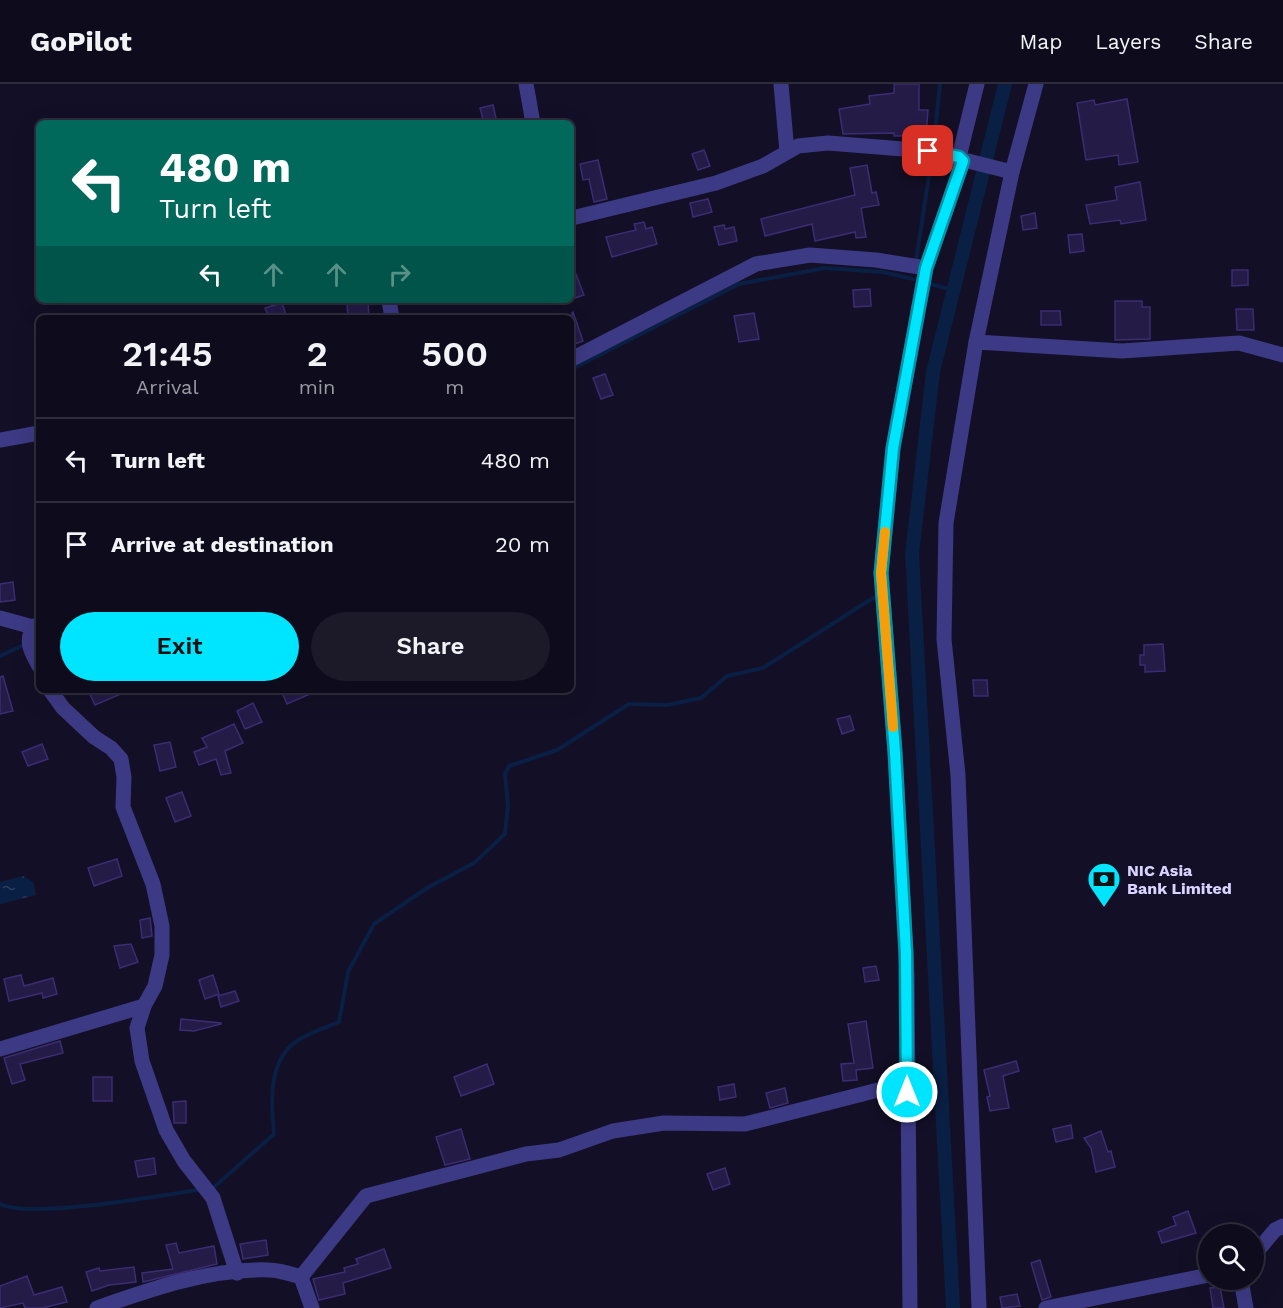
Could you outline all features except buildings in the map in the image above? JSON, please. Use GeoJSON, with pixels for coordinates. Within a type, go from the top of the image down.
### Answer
{"type":"FeatureCollection","features":[{"type":"Feature","properties":{"kind":"street"},"geometry":{"type":"LineString","coordinates":[[526,84],[532,120]]}},
{"type":"Feature","properties":{"kind":"street"},"geometry":{"type":"LineString","coordinates":[[781,84],[787,152]]}},
{"type":"Feature","properties":{"kind":"street"},"geometry":{"type":"LineString","coordinates":[[910,1308],[906,963],[895,752],[881,573],[893,448],[926,268],[966,160],[977,84]]}},
{"type":"Feature","properties":{"kind":"street"},"geometry":{"type":"LineString","coordinates":[[979,1308],[958,776],[944,639],[946,523],[1005,171],[1036,84]]}},
{"type":"Feature","properties":{"kind":"street"},"geometry":{"type":"LineString","coordinates":[[574,218],[716,183],[763,166],[798,146],[828,143],[928,151],[1005,171]]}},
{"type":"Feature","properties":{"kind":"street"},"geometry":{"type":"LineString","coordinates":[[574,358],[756,264],[810,255],[876,260],[926,268]]}},
{"type":"Feature","properties":{"kind":"street"},"geometry":{"type":"LineString","coordinates":[[976,342],[1122,351],[1239,343],[1283,355]]}},
{"type":"Feature","properties":{"kind":"street"},"geometry":{"type":"LineString","coordinates":[[0,440],[36,434]]}},
{"type":"Feature","properties":{"kind":"street"},"geometry":{"type":"LineString","coordinates":[[0,618],[32,634],[36,652]]}},
{"type":"Feature","properties":{"kind":"street"},"geometry":{"type":"LineString","coordinates":[[52,693],[63,708],[121,759],[123,807],[153,884],[162,926],[162,955],[155,986],[144,1006],[137,1028],[142,1061],[166,1130],[184,1161],[213,1198],[237,1273]]}},
{"type":"Feature","properties":{"kind":"street"},"geometry":{"type":"LineString","coordinates":[[0,1049],[144,1006]]}},
{"type":"Feature","properties":{"kind":"street"},"geometry":{"type":"LineString","coordinates":[[301,1277],[366,1196],[526,1154],[559,1150],[613,1131],[664,1123],[745,1124],[882,1089],[907,1092]]}},
{"type":"Feature","properties":{"kind":"street"},"geometry":{"type":"LineString","coordinates":[[1264,1243],[1275,1230],[1283,1226]]}},
{"type":"Feature","properties":{"kind":"street"},"geometry":{"type":"LineString","coordinates":[[97,1308],[159,1287],[237,1273],[270,1270],[301,1277]]}},
{"type":"Feature","properties":{"kind":"street"},"geometry":{"type":"LineString","coordinates":[[301,1277],[312,1308]]}},
{"type":"Feature","properties":{"kind":"street"},"geometry":{"type":"LineString","coordinates":[[1046,1308],[1198,1277]]}},
{"type":"Feature","properties":{"kind":"street"},"geometry":{"type":"LineString","coordinates":[[1243,1290],[1246,1308]]}},
{"type":"Feature","properties":{"kind":"water"},"geometry":{"type":"Polygon","coordinates":[[[23,876],[33,882],[36,895],[0,904],[0,882],[23,876]]]}},
{"type":"Feature","properties":{"kind":"waterway"},"geometry":{"type":"LineString","coordinates":[[934,141],[940,84]]}},
{"type":"Feature","properties":{"kind":"waterway"},"geometry":{"type":"LineString","coordinates":[[953,1308],[912,554],[933,372],[1005,84]]}},
{"type":"Feature","properties":{"kind":"waterway"},"geometry":{"type":"LineString","coordinates":[[916,261],[932,156]]}},
{"type":"Feature","properties":{"kind":"waterway"},"geometry":{"type":"LineString","coordinates":[[574,368],[739,284],[825,268],[883,272],[913,279]]}},
{"type":"Feature","properties":{"kind":"waterway"},"geometry":{"type":"LineString","coordinates":[[930,284],[954,290]]}},
{"type":"Feature","properties":{"kind":"waterway"},"geometry":{"type":"LineString","coordinates":[[213,1188],[274,1134],[272,1095],[276,1069],[289,1047],[300,1039],[339,1022],[348,972],[374,924],[427,888],[474,863],[505,834],[508,805],[505,774],[509,766],[557,750],[629,704],[667,705],[701,698],[727,676],[763,668],[873,598]]}},
{"type":"Feature","properties":{"kind":"waterway"},"geometry":{"type":"LineString","coordinates":[[0,656],[26,644]]}},
{"type":"Feature","properties":{"kind":"waterway"},"geometry":{"type":"LineString","coordinates":[[0,1204],[15,1208],[65,1208],[197,1190]]}},
{"type":"Feature","properties":{"kind":"slow traffic"},"geometry":{"type":"LineString","coordinates":[[885,532],[881,573],[893,727]]}},
{"type":"Feature","properties":{"kind":"place","name":"NIC Asia Bank Limited"},"geometry":{"type":"Point","coordinates":[1104,908]}},
{"type":"Feature","properties":{"kind":"route"},"geometry":{"type":"LineString","coordinates":[[907,1092],[906,953],[895,752],[881,573],[893,448],[926,268],[963,161],[959,157],[928,151]]}}]}
